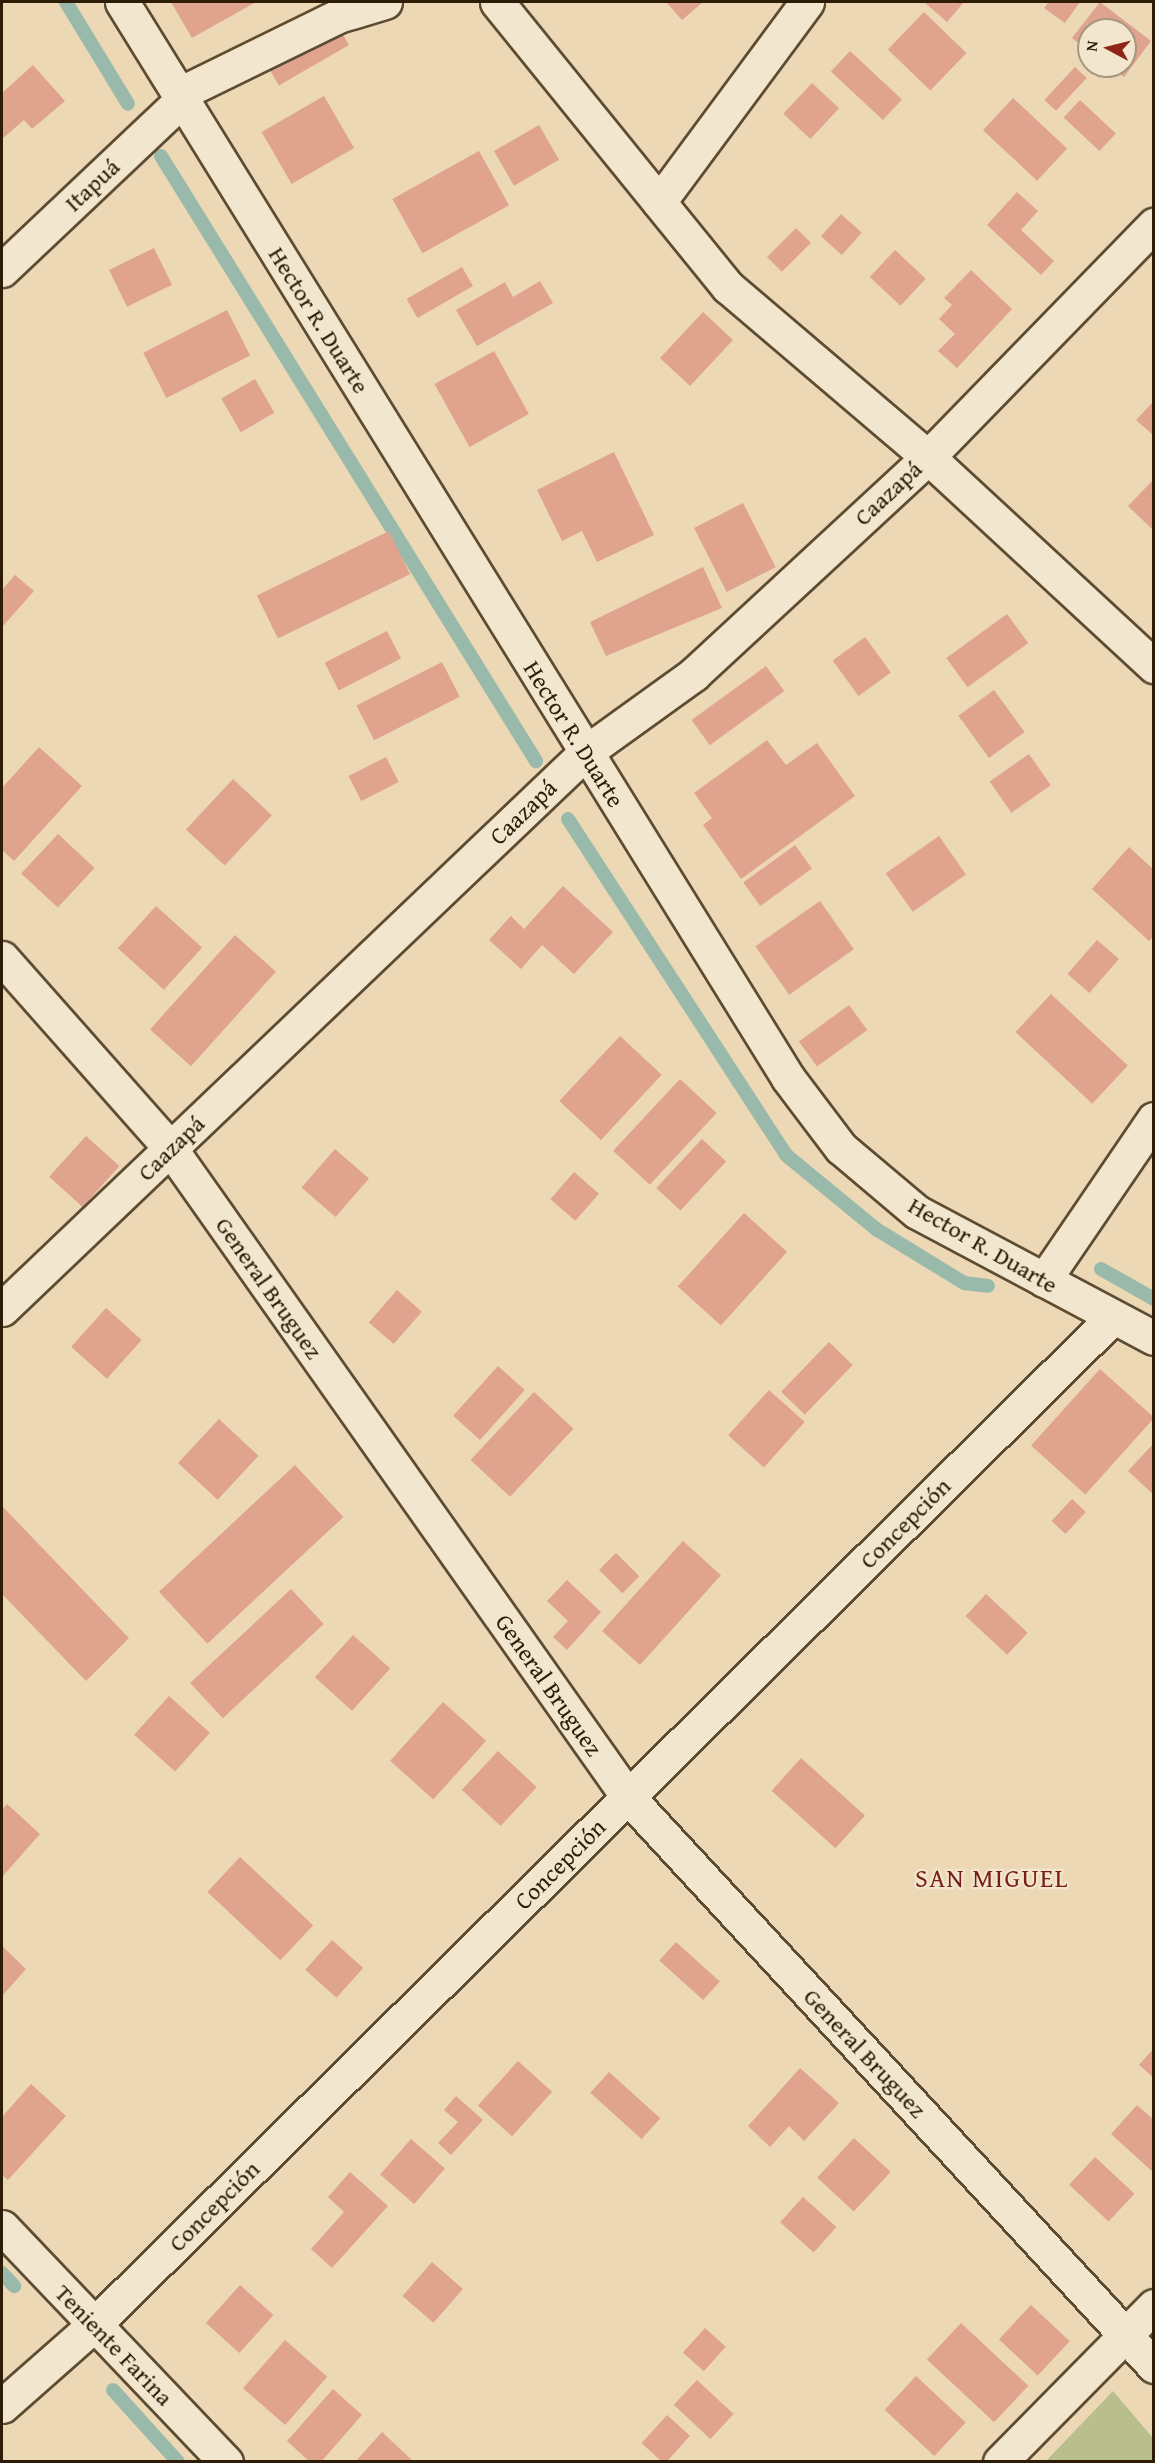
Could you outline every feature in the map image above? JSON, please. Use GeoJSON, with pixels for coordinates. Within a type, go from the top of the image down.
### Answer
{"type":"FeatureCollection","features":[{"type":"Feature","properties":{"kind":"street","name":"Hector R. Duarte"},"geometry":{"type":"LineString","coordinates":[[122,2],[788,1078],[841,1148],[917,1212],[1154,1338]]}},
{"type":"Feature","properties":{"kind":"street","name":"Itapuá"},"geometry":{"type":"LineString","coordinates":[[2,270],[180,97],[338,16],[385,2]]}},
{"type":"Feature","properties":{"kind":"street"},"geometry":{"type":"LineString","coordinates":[[497,2],[728,286],[928,457],[1154,666]]}},
{"type":"Feature","properties":{"kind":"street"},"geometry":{"type":"LineString","coordinates":[[659,202],[807,2]]}},
{"type":"Feature","properties":{"kind":"street","name":"Caazapá"},"geometry":{"type":"LineString","coordinates":[[2,1309],[586,752],[694,674],[928,457],[1154,225]]}},
{"type":"Feature","properties":{"kind":"street","name":"General Bruguez"},"geometry":{"type":"LineString","coordinates":[[2,958],[170,1148],[628,1797],[1154,2366]]}},
{"type":"Feature","properties":{"kind":"street"},"geometry":{"type":"LineString","coordinates":[[1044,1280],[1154,1119]]}},
{"type":"Feature","properties":{"kind":"street","name":"Concepción"},"geometry":{"type":"LineString","coordinates":[[2,2406],[94,2325],[1113,1317]]}},
{"type":"Feature","properties":{"kind":"street","name":"Teniente Farina"},"geometry":{"type":"LineString","coordinates":[[2,2227],[226,2462]]}},
{"type":"Feature","properties":{"kind":"street"},"geometry":{"type":"LineString","coordinates":[[1000,2462],[1154,2306]]}},
{"type":"Feature","properties":{"kind":"green space"},"geometry":{"type":"Polygon","coordinates":[[[1113,2391],[1153,2438],[1153,2461],[1046,2461],[1113,2391]]]}},
{"type":"Feature","properties":{"kind":"building"},"geometry":{"type":"Polygon","coordinates":[[[171,2],[256,2],[192,38],[171,2]]]}},
{"type":"Feature","properties":{"kind":"building"},"geometry":{"type":"Polygon","coordinates":[[[666,2],[703,2],[682,20],[666,2]]]}},
{"type":"Feature","properties":{"kind":"building"},"geometry":{"type":"Polygon","coordinates":[[[924,2],[964,2],[947,22],[924,2]]]}},
{"type":"Feature","properties":{"kind":"building"},"geometry":{"type":"Polygon","coordinates":[[[1049,2],[1080,2],[1065,23],[1044,8],[1049,2]]]}},
{"type":"Feature","properties":{"kind":"building"},"geometry":{"type":"Polygon","coordinates":[[[1100,2],[1121,18],[1088,18],[1100,2]]]}},
{"type":"Feature","properties":{"kind":"building"},"geometry":{"type":"Polygon","coordinates":[[[924,12],[966,53],[930,90],[888,49],[924,12]]]}},
{"type":"Feature","properties":{"kind":"building"},"geometry":{"type":"Polygon","coordinates":[[[338,26],[349,45],[279,86],[268,66],[338,26]]]}},
{"type":"Feature","properties":{"kind":"building"},"geometry":{"type":"Polygon","coordinates":[[[1137,30],[1151,41],[1137,60],[1137,30]]]}},
{"type":"Feature","properties":{"kind":"building"},"geometry":{"type":"Polygon","coordinates":[[[1077,32],[1077,42],[1072,38],[1077,32]]]}},
{"type":"Feature","properties":{"kind":"building"},"geometry":{"type":"Polygon","coordinates":[[[850,51],[902,99],[883,120],[831,71],[850,51]]]}},
{"type":"Feature","properties":{"kind":"building"},"geometry":{"type":"Polygon","coordinates":[[[33,65],[65,101],[32,129],[24,120],[2,139],[2,93],[33,65]]]}},
{"type":"Feature","properties":{"kind":"building"},"geometry":{"type":"Polygon","coordinates":[[[1075,67],[1077,78],[1087,78],[1056,111],[1044,100],[1075,67]]]}},
{"type":"Feature","properties":{"kind":"building"},"geometry":{"type":"Polygon","coordinates":[[[812,83],[839,108],[810,139],[783,114],[812,83]]]}},
{"type":"Feature","properties":{"kind":"building"},"geometry":{"type":"Polygon","coordinates":[[[324,96],[354,148],[292,184],[262,132],[324,96]]]}},
{"type":"Feature","properties":{"kind":"building"},"geometry":{"type":"Polygon","coordinates":[[[1013,98],[1067,148],[1037,181],[983,130],[1013,98]]]}},
{"type":"Feature","properties":{"kind":"building"},"geometry":{"type":"Polygon","coordinates":[[[1080,100],[1116,133],[1099,151],[1064,118],[1080,100]]]}},
{"type":"Feature","properties":{"kind":"building"},"geometry":{"type":"Polygon","coordinates":[[[539,125],[559,160],[514,186],[494,151],[539,125]]]}},
{"type":"Feature","properties":{"kind":"building"},"geometry":{"type":"Polygon","coordinates":[[[479,151],[509,205],[422,253],[392,199],[479,151]]]}},
{"type":"Feature","properties":{"kind":"building"},"geometry":{"type":"Polygon","coordinates":[[[1017,192],[1038,211],[1021,230],[1054,261],[1041,275],[987,225],[1017,192]]]}},
{"type":"Feature","properties":{"kind":"building"},"geometry":{"type":"Polygon","coordinates":[[[841,214],[862,233],[842,255],[821,236],[841,214]]]}},
{"type":"Feature","properties":{"kind":"building"},"geometry":{"type":"Polygon","coordinates":[[[796,228],[811,243],[782,272],[767,257],[796,228]]]}},
{"type":"Feature","properties":{"kind":"building"},"geometry":{"type":"Polygon","coordinates":[[[154,248],[172,285],[127,307],[109,270],[154,248]]]}},
{"type":"Feature","properties":{"kind":"building"},"geometry":{"type":"Polygon","coordinates":[[[895,250],[926,279],[900,306],[870,277],[895,250]]]}},
{"type":"Feature","properties":{"kind":"building"},"geometry":{"type":"Polygon","coordinates":[[[462,267],[473,286],[418,318],[407,299],[462,267]]]}},
{"type":"Feature","properties":{"kind":"building"},"geometry":{"type":"Polygon","coordinates":[[[971,270],[1012,309],[957,368],[938,351],[955,334],[939,319],[952,305],[944,298],[971,270]]]}},
{"type":"Feature","properties":{"kind":"building"},"geometry":{"type":"Polygon","coordinates":[[[540,281],[553,303],[477,346],[456,310],[505,282],[513,297],[540,281]]]}},
{"type":"Feature","properties":{"kind":"building"},"geometry":{"type":"Polygon","coordinates":[[[227,310],[250,355],[166,398],[143,353],[227,310]]]}},
{"type":"Feature","properties":{"kind":"building"},"geometry":{"type":"Polygon","coordinates":[[[703,312],[733,340],[690,386],[660,358],[703,312]]]}},
{"type":"Feature","properties":{"kind":"building"},"geometry":{"type":"Polygon","coordinates":[[[494,351],[529,414],[469,447],[435,384],[494,351]]]}},
{"type":"Feature","properties":{"kind":"building"},"geometry":{"type":"Polygon","coordinates":[[[255,379],[274,413],[241,432],[221,399],[255,379]]]}},
{"type":"Feature","properties":{"kind":"building"},"geometry":{"type":"Polygon","coordinates":[[[1154,401],[1154,436],[1136,420],[1154,401]]]}},
{"type":"Feature","properties":{"kind":"building"},"geometry":{"type":"Polygon","coordinates":[[[614,452],[654,535],[597,562],[582,531],[562,541],[537,490],[614,452]]]}},
{"type":"Feature","properties":{"kind":"building"},"geometry":{"type":"Polygon","coordinates":[[[1154,479],[1154,528],[1152,529],[1128,506],[1154,479]]]}},
{"type":"Feature","properties":{"kind":"building"},"geometry":{"type":"Polygon","coordinates":[[[743,503],[776,567],[727,592],[694,528],[743,503]]]}},
{"type":"Feature","properties":{"kind":"building"},"geometry":{"type":"Polygon","coordinates":[[[389,531],[410,574],[278,639],[257,595],[389,531]]]}},
{"type":"Feature","properties":{"kind":"building"},"geometry":{"type":"Polygon","coordinates":[[[703,567],[722,608],[606,656],[590,622],[703,567]]]}},
{"type":"Feature","properties":{"kind":"building"},"geometry":{"type":"Polygon","coordinates":[[[15,575],[34,591],[2,627],[2,590],[15,575]]]}},
{"type":"Feature","properties":{"kind":"building"},"geometry":{"type":"Polygon","coordinates":[[[1007,614],[1028,643],[967,687],[946,658],[1007,614]]]}},
{"type":"Feature","properties":{"kind":"building"},"geometry":{"type":"Polygon","coordinates":[[[387,631],[401,659],[339,690],[325,663],[387,631]]]}},
{"type":"Feature","properties":{"kind":"building"},"geometry":{"type":"Polygon","coordinates":[[[865,637],[891,673],[859,696],[833,661],[865,637]]]}},
{"type":"Feature","properties":{"kind":"building"},"geometry":{"type":"Polygon","coordinates":[[[442,662],[460,697],[374,740],[356,706],[442,662]]]}},
{"type":"Feature","properties":{"kind":"building"},"geometry":{"type":"Polygon","coordinates":[[[766,666],[784,691],[710,745],[692,720],[766,666]]]}},
{"type":"Feature","properties":{"kind":"building"},"geometry":{"type":"Polygon","coordinates":[[[994,690],[1025,732],[989,758],[958,716],[994,690]]]}},
{"type":"Feature","properties":{"kind":"building"},"geometry":{"type":"Polygon","coordinates":[[[767,740],[786,765],[817,743],[855,796],[741,879],[703,825],[712,818],[694,793],[767,740]]]}},
{"type":"Feature","properties":{"kind":"building"},"geometry":{"type":"Polygon","coordinates":[[[39,747],[82,786],[14,861],[2,850],[2,788],[39,747]]]}},
{"type":"Feature","properties":{"kind":"building"},"geometry":{"type":"Polygon","coordinates":[[[1029,754],[1051,785],[1011,813],[990,782],[1029,754]]]}},
{"type":"Feature","properties":{"kind":"building"},"geometry":{"type":"Polygon","coordinates":[[[386,757],[399,782],[361,801],[349,776],[386,757]]]}},
{"type":"Feature","properties":{"kind":"building"},"geometry":{"type":"Polygon","coordinates":[[[233,779],[272,815],[225,866],[186,829],[233,779]]]}},
{"type":"Feature","properties":{"kind":"building"},"geometry":{"type":"Polygon","coordinates":[[[58,834],[95,868],[58,908],[21,873],[58,834]]]}},
{"type":"Feature","properties":{"kind":"building"},"geometry":{"type":"Polygon","coordinates":[[[939,836],[966,875],[913,912],[886,873],[939,836]]]}},
{"type":"Feature","properties":{"kind":"building"},"geometry":{"type":"Polygon","coordinates":[[[795,845],[812,868],[760,906],[743,883],[795,845]]]}},
{"type":"Feature","properties":{"kind":"building"},"geometry":{"type":"Polygon","coordinates":[[[1129,847],[1154,870],[1154,936],[1149,941],[1092,889],[1129,847]]]}},
{"type":"Feature","properties":{"kind":"building"},"geometry":{"type":"Polygon","coordinates":[[[563,886],[613,932],[574,974],[542,945],[521,969],[489,940],[511,916],[524,929],[563,886]]]}},
{"type":"Feature","properties":{"kind":"building"},"geometry":{"type":"Polygon","coordinates":[[[820,901],[854,949],[789,995],[755,946],[820,901]]]}},
{"type":"Feature","properties":{"kind":"building"},"geometry":{"type":"Polygon","coordinates":[[[156,906],[202,947],[164,990],[118,948],[156,906]]]}},
{"type":"Feature","properties":{"kind":"building"},"geometry":{"type":"Polygon","coordinates":[[[235,935],[276,972],[191,1066],[150,1029],[235,935]]]}},
{"type":"Feature","properties":{"kind":"building"},"geometry":{"type":"Polygon","coordinates":[[[1097,940],[1119,959],[1089,993],[1067,974],[1097,940]]]}},
{"type":"Feature","properties":{"kind":"building"},"geometry":{"type":"Polygon","coordinates":[[[1051,994],[1128,1066],[1092,1104],[1016,1032],[1051,994]]]}},
{"type":"Feature","properties":{"kind":"building"},"geometry":{"type":"Polygon","coordinates":[[[849,1005],[867,1030],[817,1067],[799,1041],[849,1005]]]}},
{"type":"Feature","properties":{"kind":"building"},"geometry":{"type":"Polygon","coordinates":[[[620,1036],[662,1075],[601,1140],[559,1101],[620,1036]]]}},
{"type":"Feature","properties":{"kind":"building"},"geometry":{"type":"Polygon","coordinates":[[[680,1079],[717,1113],[650,1185],[613,1151],[680,1079]]]}},
{"type":"Feature","properties":{"kind":"building"},"geometry":{"type":"Polygon","coordinates":[[[86,1136],[119,1166],[83,1207],[49,1177],[86,1136]]]}},
{"type":"Feature","properties":{"kind":"building"},"geometry":{"type":"Polygon","coordinates":[[[702,1139],[726,1162],[680,1211],[656,1188],[702,1139]]]}},
{"type":"Feature","properties":{"kind":"building"},"geometry":{"type":"Polygon","coordinates":[[[335,1149],[369,1179],[336,1217],[302,1187],[335,1149]]]}},
{"type":"Feature","properties":{"kind":"building"},"geometry":{"type":"Polygon","coordinates":[[[574,1172],[599,1194],[575,1221],[550,1199],[574,1172]]]}},
{"type":"Feature","properties":{"kind":"building"},"geometry":{"type":"Polygon","coordinates":[[[744,1213],[787,1252],[721,1325],[678,1287],[744,1213]]]}},
{"type":"Feature","properties":{"kind":"building"},"geometry":{"type":"Polygon","coordinates":[[[397,1290],[422,1312],[394,1344],[369,1322],[397,1290]]]}},
{"type":"Feature","properties":{"kind":"building"},"geometry":{"type":"Polygon","coordinates":[[[106,1308],[142,1340],[107,1379],[71,1347],[106,1308]]]}},
{"type":"Feature","properties":{"kind":"building"},"geometry":{"type":"Polygon","coordinates":[[[829,1342],[853,1365],[805,1415],[781,1392],[829,1342]]]}},
{"type":"Feature","properties":{"kind":"building"},"geometry":{"type":"Polygon","coordinates":[[[498,1366],[525,1390],[480,1440],[453,1416],[498,1366]]]}},
{"type":"Feature","properties":{"kind":"building"},"geometry":{"type":"Polygon","coordinates":[[[1100,1369],[1154,1418],[1085,1494],[1031,1446],[1100,1369]]]}},
{"type":"Feature","properties":{"kind":"building"},"geometry":{"type":"Polygon","coordinates":[[[769,1390],[805,1422],[764,1467],[728,1435],[769,1390]]]}},
{"type":"Feature","properties":{"kind":"building"},"geometry":{"type":"Polygon","coordinates":[[[534,1392],[573,1429],[510,1497],[471,1460],[534,1392]]]}},
{"type":"Feature","properties":{"kind":"building"},"geometry":{"type":"Polygon","coordinates":[[[219,1419],[258,1456],[218,1500],[178,1463],[219,1419]]]}},
{"type":"Feature","properties":{"kind":"building"},"geometry":{"type":"Polygon","coordinates":[[[1154,1443],[1154,1495],[1128,1471],[1154,1443]]]}},
{"type":"Feature","properties":{"kind":"building"},"geometry":{"type":"Polygon","coordinates":[[[295,1465],[343,1517],[207,1644],[159,1592],[295,1465]]]}},
{"type":"Feature","properties":{"kind":"building"},"geometry":{"type":"Polygon","coordinates":[[[1072,1499],[1086,1512],[1065,1534],[1052,1521],[1072,1499]]]}},
{"type":"Feature","properties":{"kind":"building"},"geometry":{"type":"Polygon","coordinates":[[[2,1506],[129,1638],[86,1681],[2,1594],[2,1506]]]}},
{"type":"Feature","properties":{"kind":"building"},"geometry":{"type":"Polygon","coordinates":[[[683,1541],[721,1575],[640,1665],[602,1631],[683,1541]]]}},
{"type":"Feature","properties":{"kind":"building"},"geometry":{"type":"Polygon","coordinates":[[[616,1553],[639,1576],[622,1593],[599,1570],[616,1553]]]}},
{"type":"Feature","properties":{"kind":"building"},"geometry":{"type":"Polygon","coordinates":[[[567,1580],[601,1612],[567,1650],[553,1637],[568,1621],[547,1601],[567,1580]]]}},
{"type":"Feature","properties":{"kind":"building"},"geometry":{"type":"Polygon","coordinates":[[[291,1589],[324,1624],[223,1718],[190,1683],[291,1589]]]}},
{"type":"Feature","properties":{"kind":"building"},"geometry":{"type":"Polygon","coordinates":[[[986,1594],[1028,1633],[1007,1655],[966,1616],[986,1594]]]}},
{"type":"Feature","properties":{"kind":"building"},"geometry":{"type":"Polygon","coordinates":[[[353,1635],[390,1668],[352,1711],[315,1677],[353,1635]]]}},
{"type":"Feature","properties":{"kind":"building"},"geometry":{"type":"Polygon","coordinates":[[[169,1696],[210,1733],[175,1771],[134,1735],[169,1696]]]}},
{"type":"Feature","properties":{"kind":"building"},"geometry":{"type":"Polygon","coordinates":[[[443,1702],[486,1741],[433,1800],[390,1761],[443,1702]]]}},
{"type":"Feature","properties":{"kind":"building"},"geometry":{"type":"Polygon","coordinates":[[[498,1751],[537,1787],[501,1826],[462,1790],[498,1751]]]}},
{"type":"Feature","properties":{"kind":"building"},"geometry":{"type":"Polygon","coordinates":[[[801,1758],[865,1816],[835,1848],[772,1791],[801,1758]]]}},
{"type":"Feature","properties":{"kind":"building"},"geometry":{"type":"Polygon","coordinates":[[[7,1804],[40,1834],[2,1877],[2,1810],[7,1804]]]}},
{"type":"Feature","properties":{"kind":"building"},"geometry":{"type":"Polygon","coordinates":[[[240,1857],[313,1925],[280,1960],[207,1892],[240,1857]]]}},
{"type":"Feature","properties":{"kind":"building"},"geometry":{"type":"Polygon","coordinates":[[[332,1940],[363,1968],[336,1998],[305,1970],[332,1940]]]}},
{"type":"Feature","properties":{"kind":"building"},"geometry":{"type":"Polygon","coordinates":[[[676,1942],[720,1981],[703,2000],[659,1961],[676,1942]]]}},
{"type":"Feature","properties":{"kind":"building"},"geometry":{"type":"Polygon","coordinates":[[[2,1946],[26,1969],[2,1996],[2,1946]]]}},
{"type":"Feature","properties":{"kind":"building"},"geometry":{"type":"Polygon","coordinates":[[[1154,2048],[1154,2078],[1139,2065],[1154,2048]]]}},
{"type":"Feature","properties":{"kind":"building"},"geometry":{"type":"Polygon","coordinates":[[[518,2061],[552,2092],[512,2136],[478,2106],[518,2061]]]}},
{"type":"Feature","properties":{"kind":"building"},"geometry":{"type":"Polygon","coordinates":[[[800,2068],[839,2103],[804,2141],[789,2126],[770,2147],[748,2126],[800,2068]]]}},
{"type":"Feature","properties":{"kind":"building"},"geometry":{"type":"Polygon","coordinates":[[[609,2072],[660,2118],[642,2139],[590,2093],[609,2072]]]}},
{"type":"Feature","properties":{"kind":"building"},"geometry":{"type":"Polygon","coordinates":[[[31,2084],[66,2116],[8,2180],[2,2175],[2,2117],[31,2084]]]}},
{"type":"Feature","properties":{"kind":"building"},"geometry":{"type":"Polygon","coordinates":[[[456,2096],[483,2120],[451,2155],[438,2143],[458,2122],[444,2110],[456,2096]]]}},
{"type":"Feature","properties":{"kind":"building"},"geometry":{"type":"Polygon","coordinates":[[[1137,2105],[1154,2120],[1154,2173],[1111,2134],[1137,2105]]]}},
{"type":"Feature","properties":{"kind":"building"},"geometry":{"type":"Polygon","coordinates":[[[854,2138],[891,2172],[854,2212],[817,2177],[854,2138]]]}},
{"type":"Feature","properties":{"kind":"building"},"geometry":{"type":"Polygon","coordinates":[[[411,2139],[445,2169],[414,2204],[380,2174],[411,2139]]]}},
{"type":"Feature","properties":{"kind":"building"},"geometry":{"type":"Polygon","coordinates":[[[1095,2157],[1134,2194],[1109,2222],[1069,2185],[1095,2157]]]}},
{"type":"Feature","properties":{"kind":"building"},"geometry":{"type":"Polygon","coordinates":[[[350,2172],[388,2206],[332,2268],[311,2249],[344,2212],[328,2197],[350,2172]]]}},
{"type":"Feature","properties":{"kind":"building"},"geometry":{"type":"Polygon","coordinates":[[[803,2197],[836,2227],[814,2252],[780,2222],[803,2197]]]}},
{"type":"Feature","properties":{"kind":"building"},"geometry":{"type":"Polygon","coordinates":[[[432,2262],[463,2289],[433,2323],[402,2296],[432,2262]]]}},
{"type":"Feature","properties":{"kind":"building"},"geometry":{"type":"Polygon","coordinates":[[[240,2285],[273,2315],[239,2353],[206,2323],[240,2285]]]}},
{"type":"Feature","properties":{"kind":"building"},"geometry":{"type":"Polygon","coordinates":[[[1031,2305],[1070,2341],[1038,2376],[999,2339],[1031,2305]]]}},
{"type":"Feature","properties":{"kind":"building"},"geometry":{"type":"Polygon","coordinates":[[[961,2323],[1028,2386],[994,2422],[927,2360],[961,2323]]]}},
{"type":"Feature","properties":{"kind":"building"},"geometry":{"type":"Polygon","coordinates":[[[705,2328],[726,2347],[704,2371],[683,2353],[705,2328]]]}},
{"type":"Feature","properties":{"kind":"building"},"geometry":{"type":"Polygon","coordinates":[[[285,2340],[327,2377],[285,2425],[243,2388],[285,2340]]]}},
{"type":"Feature","properties":{"kind":"building"},"geometry":{"type":"Polygon","coordinates":[[[916,2376],[966,2422],[934,2456],[885,2410],[916,2376]]]}},
{"type":"Feature","properties":{"kind":"building"},"geometry":{"type":"Polygon","coordinates":[[[697,2380],[734,2414],[710,2439],[674,2405],[697,2380]]]}},
{"type":"Feature","properties":{"kind":"building"},"geometry":{"type":"Polygon","coordinates":[[[333,2389],[362,2415],[321,2462],[310,2462],[287,2441],[333,2389]]]}},
{"type":"Feature","properties":{"kind":"building"},"geometry":{"type":"Polygon","coordinates":[[[667,2415],[690,2436],[666,2462],[662,2462],[642,2443],[667,2415]]]}},
{"type":"Feature","properties":{"kind":"building"},"geometry":{"type":"Polygon","coordinates":[[[382,2432],[414,2462],[355,2462],[382,2432]]]}},
{"type":"Feature","properties":{"kind":"waterway"},"geometry":{"type":"LineString","coordinates":[[66,2],[128,104]]}},
{"type":"Feature","properties":{"kind":"waterway"},"geometry":{"type":"LineString","coordinates":[[161,156],[536,761]]}},
{"type":"Feature","properties":{"kind":"waterway"},"geometry":{"type":"LineString","coordinates":[[568,819],[786,1155],[876,1229],[964,1283],[988,1286]]}},
{"type":"Feature","properties":{"kind":"waterway"},"geometry":{"type":"LineString","coordinates":[[1101,1269],[1154,1299]]}},
{"type":"Feature","properties":{"kind":"waterway"},"geometry":{"type":"LineString","coordinates":[[2,2273],[14,2286]]}},
{"type":"Feature","properties":{"kind":"waterway"},"geometry":{"type":"LineString","coordinates":[[113,2390],[178,2462]]}},
{"type":"Feature","properties":{"kind":"district","name":"SAN MIGUEL"},"geometry":{"type":"Point","coordinates":[992,1878]}}]}
